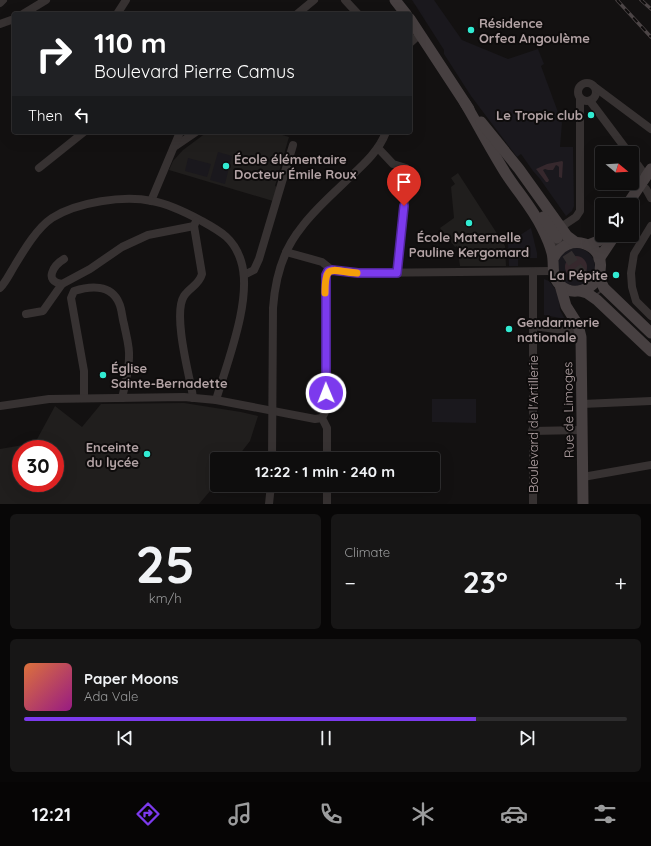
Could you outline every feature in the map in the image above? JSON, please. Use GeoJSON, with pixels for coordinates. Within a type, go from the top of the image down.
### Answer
{"type":"FeatureCollection","features":[{"type":"Feature","properties":{"kind":"main road"},"geometry":{"type":"LineString","coordinates":[[396,1],[401,12]]}},
{"type":"Feature","properties":{"kind":"main road"},"geometry":{"type":"LineString","coordinates":[[396,1],[404,12]]}},
{"type":"Feature","properties":{"kind":"main road"},"geometry":{"type":"LineString","coordinates":[[413,36],[440,66],[517,178],[559,233],[567,236],[575,242],[588,246],[594,250],[600,259]]}},
{"type":"Feature","properties":{"kind":"main road"},"geometry":{"type":"LineString","coordinates":[[465,103],[504,170],[542,227],[553,259],[552,271],[556,281],[568,290],[587,293],[597,300],[651,352]]}},
{"type":"Feature","properties":{"kind":"main road"},"geometry":{"type":"LineString","coordinates":[[634,198],[649,183]]}},
{"type":"Feature","properties":{"kind":"main road"},"geometry":{"type":"LineString","coordinates":[[639,199],[649,183]]}},
{"type":"Feature","properties":{"kind":"main road"},"geometry":{"type":"LineString","coordinates":[[553,259],[559,249],[575,242]]}},
{"type":"Feature","properties":{"kind":"main road"},"geometry":{"type":"LineString","coordinates":[[588,246],[596,242]]}},
{"type":"Feature","properties":{"kind":"main road"},"geometry":{"type":"LineString","coordinates":[[578,291],[591,286],[598,276],[600,259],[611,242]]}},
{"type":"Feature","properties":{"kind":"main road"},"geometry":{"type":"LineString","coordinates":[[598,276],[604,288],[651,333]]}},
{"type":"Feature","properties":{"kind":"main road","name":"Rue de Limoges"},"geometry":{"type":"LineString","coordinates":[[560,285],[566,306],[579,328],[581,337],[583,504]]}},
{"type":"Feature","properties":{"kind":"main road","name":"Rue de Limoges"},"geometry":{"type":"LineString","coordinates":[[573,317],[570,306],[571,300],[578,291]]}},
{"type":"Feature","properties":{"kind":"main road"},"geometry":{"type":"LineString","coordinates":[[599,294],[651,342]]}},
{"type":"Feature","properties":{"kind":"street"},"geometry":{"type":"LineString","coordinates":[[0,3],[4,0]]}},
{"type":"Feature","properties":{"kind":"street"},"geometry":{"type":"LineString","coordinates":[[26,12],[46,0]]}},
{"type":"Feature","properties":{"kind":"street"},"geometry":{"type":"LineString","coordinates":[[118,12],[126,0]]}},
{"type":"Feature","properties":{"kind":"street"},"geometry":{"type":"LineString","coordinates":[[299,12],[314,0]]}},
{"type":"Feature","properties":{"kind":"street"},"geometry":{"type":"LineString","coordinates":[[345,0],[356,12]]}},
{"type":"Feature","properties":{"kind":"street"},"geometry":{"type":"LineString","coordinates":[[0,24],[12,20]]}},
{"type":"Feature","properties":{"kind":"street"},"geometry":{"type":"LineString","coordinates":[[559,233],[576,217],[580,211],[580,98],[578,92],[582,84],[590,83],[650,128]]}},
{"type":"Feature","properties":{"kind":"street"},"geometry":{"type":"LineString","coordinates":[[580,98],[584,101],[593,100],[596,94],[596,88]]}},
{"type":"Feature","properties":{"kind":"street"},"geometry":{"type":"LineString","coordinates":[[590,101],[624,146]]}},
{"type":"Feature","properties":{"kind":"street"},"geometry":{"type":"LineString","coordinates":[[39,168],[82,134]]}},
{"type":"Feature","properties":{"kind":"street"},"geometry":{"type":"LineString","coordinates":[[151,201],[179,134]]}},
{"type":"Feature","properties":{"kind":"street"},"geometry":{"type":"LineString","coordinates":[[174,147],[193,134]]}},
{"type":"Feature","properties":{"kind":"street"},"geometry":{"type":"LineString","coordinates":[[272,452],[274,292],[286,252],[301,227],[361,167],[378,148],[385,134]]}},
{"type":"Feature","properties":{"kind":"street"},"geometry":{"type":"LineString","coordinates":[[244,275],[254,270],[259,258],[293,145]]}},
{"type":"Feature","properties":{"kind":"street"},"geometry":{"type":"LineString","coordinates":[[378,148],[393,164],[406,168],[408,176],[397,273]]}},
{"type":"Feature","properties":{"kind":"street"},"geometry":{"type":"LineString","coordinates":[[639,168],[649,183]]}},
{"type":"Feature","properties":{"kind":"street"},"geometry":{"type":"LineString","coordinates":[[0,288],[6,281],[25,247],[51,219],[65,211],[79,206],[123,200],[151,201],[174,208],[196,222],[226,235],[234,245],[242,262],[245,294],[216,400]]}},
{"type":"Feature","properties":{"kind":"street"},"geometry":{"type":"LineString","coordinates":[[26,314],[43,311],[62,284],[90,269],[122,247],[148,235],[196,222]]}},
{"type":"Feature","properties":{"kind":"street"},"geometry":{"type":"LineString","coordinates":[[192,398],[192,391],[181,337],[181,306],[184,296],[201,280],[202,274],[196,222]]}},
{"type":"Feature","properties":{"kind":"street"},"geometry":{"type":"LineString","coordinates":[[651,226],[637,246],[631,261],[632,287],[636,301],[651,316]]}},
{"type":"Feature","properties":{"kind":"street"},"geometry":{"type":"LineString","coordinates":[[286,252],[322,262],[332,270],[358,273],[552,271]]}},
{"type":"Feature","properties":{"kind":"street"},"geometry":{"type":"LineString","coordinates":[[62,284],[53,280],[51,276],[57,264],[64,259]]}},
{"type":"Feature","properties":{"kind":"street"},"geometry":{"type":"LineString","coordinates":[[0,406],[48,399],[192,398],[216,400],[315,420],[322,418],[326,410],[325,281],[328,271],[332,270]]}},
{"type":"Feature","properties":{"kind":"street","name":"Boulevard de l'Artillerie"},"geometry":{"type":"LineString","coordinates":[[533,272],[533,504]]}},
{"type":"Feature","properties":{"kind":"street"},"geometry":{"type":"LineString","coordinates":[[84,398],[84,371],[71,298],[74,291],[81,288],[97,287],[105,288],[113,293],[119,303],[129,351],[129,360],[122,398]]}},
{"type":"Feature","properties":{"kind":"street"},"geometry":{"type":"LineString","coordinates":[[633,316],[642,308]]}},
{"type":"Feature","properties":{"kind":"street"},"geometry":{"type":"LineString","coordinates":[[533,326],[571,330],[579,328]]}},
{"type":"Feature","properties":{"kind":"street"},"geometry":{"type":"LineString","coordinates":[[582,404],[651,401]]}},
{"type":"Feature","properties":{"kind":"street"},"geometry":{"type":"LineString","coordinates":[[322,418],[327,428],[327,452]]}},
{"type":"Feature","properties":{"kind":"street"},"geometry":{"type":"LineString","coordinates":[[532,431],[582,430]]}},
{"type":"Feature","properties":{"kind":"street"},"geometry":{"type":"LineString","coordinates":[[582,477],[651,465]]}},
{"type":"Feature","properties":{"kind":"street"},"geometry":{"type":"LineString","coordinates":[[269,504],[270,492]]}},
{"type":"Feature","properties":{"kind":"street"},"geometry":{"type":"LineString","coordinates":[[327,492],[327,504]]}},
{"type":"Feature","properties":{"kind":"shaded area"},"geometry":{"type":"Polygon","coordinates":[[[412,0],[434,0],[462,40],[508,59],[538,49],[544,64],[541,66],[562,123],[560,147],[573,147],[574,206],[572,211],[566,216],[521,154],[517,157],[471,96],[412,0]]]}},
{"type":"Feature","properties":{"kind":"shaded area","name":"École élémentaire Docteur Émile Roux"},"geometry":{"type":"Polygon","coordinates":[[[205,134],[279,134],[289,137],[275,186],[277,187],[273,201],[169,170],[173,161],[183,150],[205,134]]]}},
{"type":"Feature","properties":{"kind":"shaded area"},"geometry":{"type":"Polygon","coordinates":[[[218,152],[232,156],[225,184],[210,180],[218,152]]]}},
{"type":"Feature","properties":{"kind":"shaded area"},"geometry":{"type":"Polygon","coordinates":[[[188,158],[211,164],[207,177],[185,171],[188,158]]]}},
{"type":"Feature","properties":{"kind":"shaded area"},"geometry":{"type":"Polygon","coordinates":[[[562,161],[562,178],[559,177],[559,167],[556,165],[553,170],[543,170],[549,180],[548,182],[546,182],[536,169],[547,164],[562,161]]]}},
{"type":"Feature","properties":{"kind":"shaded area","name":"École Maternelle Pauline Kergomard"},"geometry":{"type":"Polygon","coordinates":[[[458,173],[505,246],[506,266],[460,266],[457,246],[455,247],[440,228],[454,218],[451,187],[455,184],[451,178],[458,173]]]}},
{"type":"Feature","properties":{"kind":"shaded area"},"geometry":{"type":"Polygon","coordinates":[[[531,228],[537,258],[518,258],[518,266],[509,266],[508,243],[531,228]]]}},
{"type":"Feature","properties":{"kind":"shaded area"},"geometry":{"type":"Polygon","coordinates":[[[572,248],[580,248],[590,253],[594,260],[594,274],[590,281],[580,286],[572,286],[562,281],[560,278],[557,271],[557,263],[562,253],[565,251],[572,248]]]}},
{"type":"Feature","properties":{"kind":"shaded area"},"geometry":{"type":"Polygon","coordinates":[[[576,256],[584,259],[587,267],[584,275],[576,278],[568,275],[565,267],[568,259],[576,256]]]}},
{"type":"Feature","properties":{"kind":"shaded area"},"geometry":{"type":"Polygon","coordinates":[[[544,279],[549,281],[559,294],[560,310],[565,319],[544,315],[544,279]]]}},
{"type":"Feature","properties":{"kind":"shaded area"},"geometry":{"type":"Polygon","coordinates":[[[432,399],[476,399],[476,423],[432,422],[432,399]]]}},
{"type":"Feature","properties":{"kind":"shaded area","name":"Enceinte du lycée"},"geometry":{"type":"Polygon","coordinates":[[[184,403],[258,416],[250,441],[241,452],[210,452],[210,491],[199,504],[0,504],[0,449],[12,447],[12,492],[64,492],[64,440],[37,440],[55,406],[82,427],[101,404],[184,403]]]}},
{"type":"Feature","properties":{"kind":"tunnel"},"geometry":{"type":"LineString","coordinates":[[558,240],[576,267],[599,294]]}},
{"type":"Feature","properties":{"kind":"railway"},"geometry":{"type":"LineString","coordinates":[[617,0],[651,37]]}},
{"type":"Feature","properties":{"kind":"railway"},"geometry":{"type":"LineString","coordinates":[[641,0],[651,9]]}},
{"type":"Feature","properties":{"kind":"slow traffic"},"geometry":{"type":"LineString","coordinates":[[325,293],[325,281],[328,271],[332,270],[357,273]]}},
{"type":"Feature","properties":{"kind":"place","name":"Résidence Orfea Angoulème"},"geometry":{"type":"Point","coordinates":[471,30]}},
{"type":"Feature","properties":{"kind":"place","name":"Le Tropic club"},"geometry":{"type":"Point","coordinates":[591,115]}},
{"type":"Feature","properties":{"kind":"place","name":"École élémentaire Docteur Émile Roux"},"geometry":{"type":"Point","coordinates":[226,166]}},
{"type":"Feature","properties":{"kind":"place","name":"École Maternelle Pauline Kergomard"},"geometry":{"type":"Point","coordinates":[469,223]}},
{"type":"Feature","properties":{"kind":"place","name":"La Pépite"},"geometry":{"type":"Point","coordinates":[616,275]}},
{"type":"Feature","properties":{"kind":"place","name":"Gendarmerie nationale"},"geometry":{"type":"Point","coordinates":[509,329]}},
{"type":"Feature","properties":{"kind":"place","name":"Église Sainte-Bernadette"},"geometry":{"type":"Point","coordinates":[103,375]}},
{"type":"Feature","properties":{"kind":"place","name":"Enceinte du lycée"},"geometry":{"type":"Point","coordinates":[147,454]}},
{"type":"Feature","properties":{"kind":"route"},"geometry":{"type":"LineString","coordinates":[[326,393],[326,275],[328,271],[332,270],[358,273],[397,273],[404,206]]}}]}
